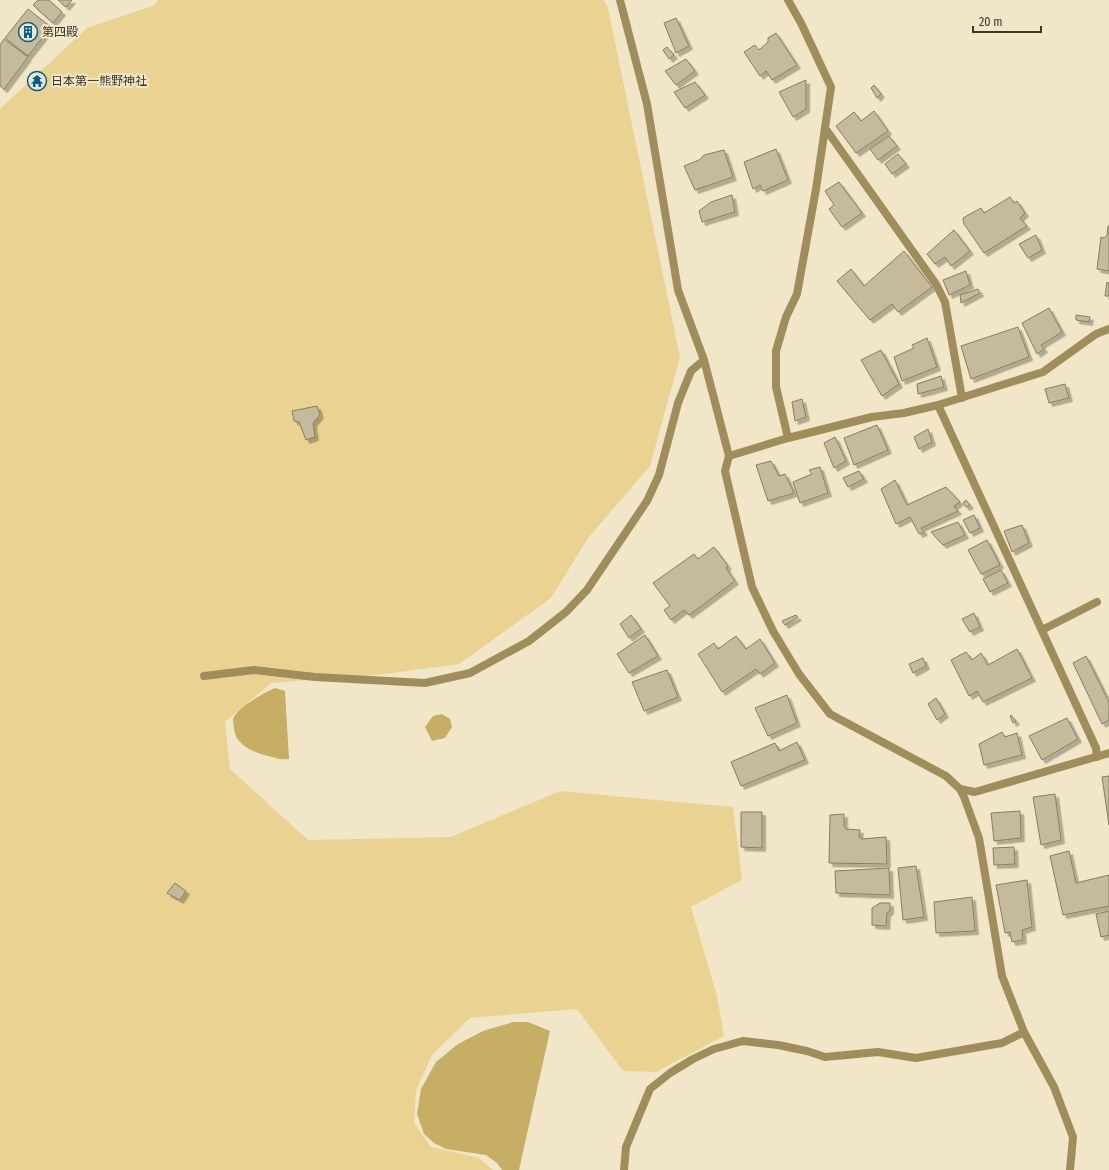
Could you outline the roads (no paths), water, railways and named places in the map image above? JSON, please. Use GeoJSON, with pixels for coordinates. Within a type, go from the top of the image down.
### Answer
{"type":"FeatureCollection","features":[{"type":"Feature","properties":{"kind":"street"},"geometry":{"type":"LineString","coordinates":[[620,0],[647,104],[678,290],[704,360],[729,456],[725,471],[752,587],[773,631],[799,674],[830,714],[946,776],[960,789],[979,838],[1002,976],[1024,1032],[1054,1087],[1073,1137],[1070,1170]]}},
{"type":"Feature","properties":{"kind":"street"},"geometry":{"type":"LineString","coordinates":[[788,0],[801,23],[831,87],[816,189],[797,294],[786,317],[776,352],[776,387],[788,438]]}},
{"type":"Feature","properties":{"kind":"street"},"geometry":{"type":"LineString","coordinates":[[825,128],[936,284],[944,302],[962,398]]}},
{"type":"Feature","properties":{"kind":"street"},"geometry":{"type":"LineString","coordinates":[[729,456],[788,438],[872,417],[904,413],[938,405],[1043,372],[1096,334],[1109,329]]}},
{"type":"Feature","properties":{"kind":"street"},"geometry":{"type":"LineString","coordinates":[[204,676],[254,670],[315,677],[425,683],[470,673],[529,641],[566,612],[587,590],[647,501],[659,475],[678,403],[691,371],[704,360]]}},
{"type":"Feature","properties":{"kind":"street"},"geometry":{"type":"LineString","coordinates":[[938,405],[1096,748],[1097,757]]}},
{"type":"Feature","properties":{"kind":"street"},"geometry":{"type":"LineString","coordinates":[[1042,630],[1097,602]]}},
{"type":"Feature","properties":{"kind":"street"},"geometry":{"type":"LineString","coordinates":[[960,789],[975,792],[1109,753]]}},
{"type":"Feature","properties":{"kind":"street"},"geometry":{"type":"LineString","coordinates":[[624,1170],[626,1147],[650,1089],[670,1073],[693,1059],[714,1049],[744,1041],[778,1045],[807,1051],[825,1057],[878,1052],[916,1058],[1002,1043],[1024,1032]]}},
{"type":"Feature","properties":{"kind":"place","name":"第四殿"},"geometry":{"type":"Point","coordinates":[28,32]}},
{"type":"Feature","properties":{"kind":"place","name":"日本第一熊野神社"},"geometry":{"type":"Point","coordinates":[37,81]}}]}
